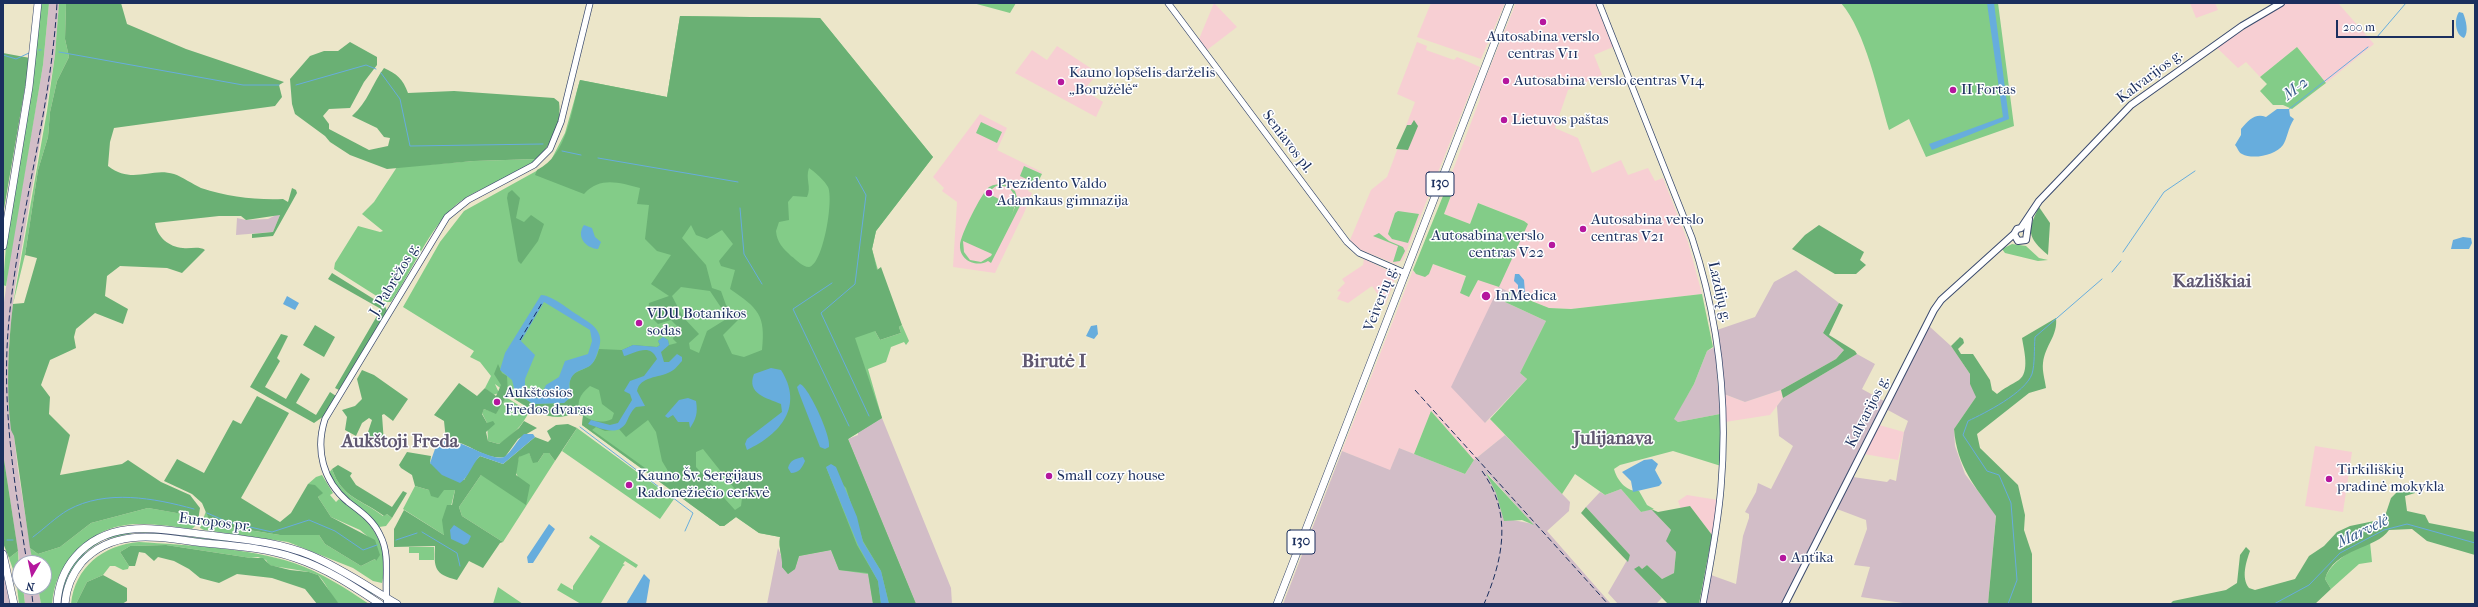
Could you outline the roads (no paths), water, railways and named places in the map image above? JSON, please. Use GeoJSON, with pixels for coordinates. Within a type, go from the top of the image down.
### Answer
{"type":"FeatureCollection","features":[{"type":"Feature","properties":{"kind":"main road"},"geometry":{"type":"LineString","coordinates":[[3,246],[29,87],[38,3]]}},
{"type":"Feature","properties":{"kind":"main road","name":"Veiverių g."},"geometry":{"type":"LineString","coordinates":[[1277,604],[1510,3]]}},
{"type":"Feature","properties":{"kind":"main road","name":"Kalvarijos g."},"geometry":{"type":"LineString","coordinates":[[2024,229],[2033,209],[2131,105],[2242,26],[2282,3]]}},
{"type":"Feature","properties":{"kind":"main road"},"geometry":{"type":"LineString","coordinates":[[2017,229],[2024,229],[2026,240],[2022,242],[2015,237],[2017,229]]}},
{"type":"Feature","properties":{"kind":"main road","name":"Kalvarijos g."},"geometry":{"type":"LineString","coordinates":[[1785,604],[1934,310],[1941,300],[1996,249],[2015,237]]}},
{"type":"Feature","properties":{"kind":"main road","name":"Europos pr."},"geometry":{"type":"LineString","coordinates":[[57,604],[63,575],[73,560],[86,546],[111,532],[141,528],[247,539],[294,549],[343,571],[386,601],[397,604]]}},
{"type":"Feature","properties":{"kind":"main road","name":"Europos pr."},"geometry":{"type":"LineString","coordinates":[[66,604],[69,586],[75,572],[96,549],[113,541],[141,536],[260,549],[290,556],[332,574],[380,604]]}},
{"type":"Feature","properties":{"kind":"main road"},"geometry":{"type":"LineString","coordinates":[[3,554],[14,604]]}},
{"type":"Feature","properties":{"kind":"street","name":"J. Pabrėžos g."},"geometry":{"type":"LineString","coordinates":[[386,601],[386,552],[380,533],[364,514],[339,494],[325,471],[321,441],[325,419],[447,217],[468,200],[534,165],[550,149],[561,122],[590,3]]}},
{"type":"Feature","properties":{"kind":"street","name":"Seniavos pl."},"geometry":{"type":"LineString","coordinates":[[1168,3],[1347,242],[1359,253],[1405,273]]}},
{"type":"Feature","properties":{"kind":"street","name":"Lazdijų g."},"geometry":{"type":"LineString","coordinates":[[1599,3],[1692,238],[1703,271],[1715,329],[1720,369],[1723,459],[1716,535],[1703,604]]}},
{"type":"Feature","properties":{"kind":"water"},"geometry":{"type":"Polygon","coordinates":[[[1987,3],[1994,3],[2009,119],[1932,150],[1929,144],[2003,117],[1987,3]]]}},
{"type":"Feature","properties":{"kind":"water"},"geometry":{"type":"Polygon","coordinates":[[[2459,12],[2463,13],[2466,22],[2467,29],[2464,38],[2459,34],[2456,26],[2456,19],[2459,12]]]}},
{"type":"Feature","properties":{"kind":"water"},"geometry":{"type":"Polygon","coordinates":[[[2277,109],[2289,109],[2290,116],[2294,119],[2290,126],[2286,140],[2280,149],[2264,156],[2252,157],[2241,153],[2235,145],[2241,135],[2241,129],[2252,118],[2259,116],[2266,117],[2277,109]]]}},
{"type":"Feature","properties":{"kind":"water"},"geometry":{"type":"Polygon","coordinates":[[[584,225],[592,228],[595,237],[601,242],[598,249],[589,246],[583,241],[581,233],[584,225]]]}},
{"type":"Feature","properties":{"kind":"water"},"geometry":{"type":"Polygon","coordinates":[[[2463,237],[2471,238],[2472,243],[2469,249],[2451,249],[2453,240],[2463,237]]]}},
{"type":"Feature","properties":{"kind":"water"},"geometry":{"type":"Polygon","coordinates":[[[1515,274],[1519,274],[1524,280],[1525,293],[1518,290],[1518,285],[1514,281],[1515,274]]]}},
{"type":"Feature","properties":{"kind":"water"},"geometry":{"type":"Polygon","coordinates":[[[541,295],[554,299],[587,321],[596,329],[600,338],[600,344],[593,362],[590,366],[575,373],[571,378],[569,385],[571,397],[564,403],[533,404],[515,392],[512,380],[500,370],[505,353],[541,295]],[[544,302],[521,341],[535,355],[525,379],[525,390],[537,398],[540,397],[546,385],[559,377],[565,361],[588,354],[592,341],[590,330],[544,302]]]}},
{"type":"Feature","properties":{"kind":"water"},"geometry":{"type":"Polygon","coordinates":[[[287,296],[299,303],[295,310],[283,304],[287,296]]]}},
{"type":"Feature","properties":{"kind":"water"},"geometry":{"type":"Polygon","coordinates":[[[1097,325],[1098,334],[1094,339],[1086,336],[1091,326],[1097,325]]]}},
{"type":"Feature","properties":{"kind":"water"},"geometry":{"type":"Polygon","coordinates":[[[663,337],[668,340],[669,345],[661,352],[664,362],[669,362],[677,354],[682,357],[682,361],[672,371],[650,378],[639,386],[637,391],[645,406],[636,407],[631,412],[626,423],[618,430],[613,431],[603,429],[588,424],[591,420],[610,425],[618,423],[632,400],[630,394],[624,391],[630,381],[644,376],[657,359],[650,351],[642,350],[624,356],[622,350],[633,345],[657,347],[660,345],[658,341],[663,337]]]}},
{"type":"Feature","properties":{"kind":"water"},"geometry":{"type":"Polygon","coordinates":[[[771,368],[781,370],[788,383],[790,395],[789,407],[785,418],[779,427],[770,436],[747,450],[745,444],[747,439],[782,412],[781,404],[759,394],[755,391],[753,386],[752,381],[754,374],[771,368]]]}},
{"type":"Feature","properties":{"kind":"water"},"geometry":{"type":"Polygon","coordinates":[[[800,384],[809,394],[824,424],[829,442],[829,447],[825,449],[820,447],[799,393],[797,387],[800,384]]]}},
{"type":"Feature","properties":{"kind":"water"},"geometry":{"type":"Polygon","coordinates":[[[688,398],[696,401],[697,405],[696,416],[690,428],[689,422],[678,422],[673,415],[668,418],[665,416],[679,400],[688,398]]]}},
{"type":"Feature","properties":{"kind":"water"},"geometry":{"type":"Polygon","coordinates":[[[524,434],[533,434],[535,437],[503,464],[480,456],[466,477],[460,483],[442,475],[430,463],[435,449],[446,440],[460,443],[485,454],[499,458],[507,455],[524,434]]]}},
{"type":"Feature","properties":{"kind":"water"},"geometry":{"type":"Polygon","coordinates":[[[803,457],[805,461],[801,468],[796,472],[791,473],[788,468],[790,463],[795,459],[803,457]]]}},
{"type":"Feature","properties":{"kind":"water"},"geometry":{"type":"Polygon","coordinates":[[[1652,459],[1658,464],[1655,470],[1662,483],[1659,486],[1633,492],[1631,481],[1622,472],[1644,460],[1652,459]]]}},
{"type":"Feature","properties":{"kind":"water"},"geometry":{"type":"Polygon","coordinates":[[[831,464],[836,467],[857,517],[863,542],[881,571],[889,604],[881,604],[878,581],[858,545],[826,467],[831,464]]]}},
{"type":"Feature","properties":{"kind":"water"},"geometry":{"type":"Polygon","coordinates":[[[549,524],[555,529],[533,563],[528,563],[527,557],[549,524]]]}},
{"type":"Feature","properties":{"kind":"water"},"geometry":{"type":"Polygon","coordinates":[[[454,525],[471,536],[468,543],[464,545],[451,539],[450,530],[454,525]]]}},
{"type":"Feature","properties":{"kind":"water"},"geometry":{"type":"Polygon","coordinates":[[[644,574],[650,580],[646,604],[626,604],[644,574]]]}},
{"type":"Feature","properties":{"kind":"waterway","name":"M-2"},"geometry":{"type":"LineString","coordinates":[[2377,37],[2406,3]]}},
{"type":"Feature","properties":{"kind":"waterway","name":"M-2"},"geometry":{"type":"LineString","coordinates":[[2288,110],[2368,47]]}},
{"type":"Feature","properties":{"kind":"waterway"},"geometry":{"type":"LineString","coordinates":[[59,52],[243,85],[279,85]]}},
{"type":"Feature","properties":{"kind":"waterway"},"geometry":{"type":"LineString","coordinates":[[3,55],[16,59],[29,53]]}},
{"type":"Feature","properties":{"kind":"waterway"},"geometry":{"type":"LineString","coordinates":[[296,85],[366,65],[376,69]]}},
{"type":"Feature","properties":{"kind":"waterway"},"geometry":{"type":"LineString","coordinates":[[381,73],[400,99],[410,146],[543,144]]}},
{"type":"Feature","properties":{"kind":"waterway"},"geometry":{"type":"LineString","coordinates":[[562,151],[581,155]]}},
{"type":"Feature","properties":{"kind":"waterway"},"geometry":{"type":"LineString","coordinates":[[598,158],[738,182]]}},
{"type":"Feature","properties":{"kind":"waterway"},"geometry":{"type":"LineString","coordinates":[[2123,252],[2164,192],[2195,171]]}},
{"type":"Feature","properties":{"kind":"waterway"},"geometry":{"type":"LineString","coordinates":[[856,177],[866,195],[855,284],[821,313],[869,416]]}},
{"type":"Feature","properties":{"kind":"waterway"},"geometry":{"type":"LineString","coordinates":[[740,208],[744,254],[762,284]]}},
{"type":"Feature","properties":{"kind":"waterway"},"geometry":{"type":"LineString","coordinates":[[2112,272],[2121,261]]}},
{"type":"Feature","properties":{"kind":"waterway"},"geometry":{"type":"LineString","coordinates":[[2008,604],[2017,580],[2011,503],[1999,475],[1987,471],[1963,435],[1968,421],[2004,402],[2028,381],[2033,370],[2035,337],[2102,279]]}},
{"type":"Feature","properties":{"kind":"waterway"},"geometry":{"type":"LineString","coordinates":[[832,283],[793,309],[849,426]]}},
{"type":"Feature","properties":{"kind":"waterway"},"geometry":{"type":"LineString","coordinates":[[580,427],[693,513],[685,531]]}},
{"type":"Feature","properties":{"kind":"waterway"},"geometry":{"type":"LineString","coordinates":[[33,537],[68,510],[83,503],[98,499],[147,499],[194,509]]}},
{"type":"Feature","properties":{"kind":"waterway"},"geometry":{"type":"LineString","coordinates":[[207,513],[228,522],[272,532],[309,520],[335,531],[363,550],[377,545]]}},
{"type":"Feature","properties":{"kind":"waterway","name":"Marvelė"},"geometry":{"type":"LineString","coordinates":[[2274,604],[2309,585],[2340,553],[2384,530],[2407,524],[2475,543]]}},
{"type":"Feature","properties":{"kind":"waterway"},"geometry":{"type":"LineString","coordinates":[[422,532],[457,553],[460,566]]}},
{"type":"Feature","properties":{"kind":"waterway"},"geometry":{"type":"LineString","coordinates":[[396,540],[417,533]]}},
{"type":"Feature","properties":{"kind":"waterway"},"geometry":{"type":"LineString","coordinates":[[7,540],[13,540]]}},
{"type":"Feature","properties":{"kind":"railway"},"geometry":{"type":"LineString","coordinates":[[26,555],[10,442],[7,351],[14,280],[42,122],[54,43],[57,3]]}},
{"type":"Feature","properties":{"kind":"railway"},"geometry":{"type":"LineString","coordinates":[[520,340],[542,303]]}},
{"type":"Feature","properties":{"kind":"railway"},"geometry":{"type":"LineString","coordinates":[[1415,390],[1608,604]]}},
{"type":"Feature","properties":{"kind":"railway"},"geometry":{"type":"LineString","coordinates":[[1482,471],[1492,487],[1498,504],[1502,537],[1496,570],[1484,604]]}},
{"type":"Feature","properties":{"kind":"railway"},"geometry":{"type":"LineString","coordinates":[[32,595],[33,604]]}},
{"type":"Feature","properties":{"kind":"place","name":"Autosabina verslo centras V11"},"geometry":{"type":"Point","coordinates":[1543,22]}},
{"type":"Feature","properties":{"kind":"place","name":"Autosabina verslo centras V14"},"geometry":{"type":"Point","coordinates":[1506,81]}},
{"type":"Feature","properties":{"kind":"place","name":"Kauno lopšelis-darželis „Boružėlė“"},"geometry":{"type":"Point","coordinates":[1061,82]}},
{"type":"Feature","properties":{"kind":"place","name":"II Fortas"},"geometry":{"type":"Point","coordinates":[1953,90]}},
{"type":"Feature","properties":{"kind":"place","name":"Lietuvos paštas"},"geometry":{"type":"Point","coordinates":[1504,120]}},
{"type":"Feature","properties":{"kind":"place","name":"Prezidento Valdo Adamkaus gimnazija"},"geometry":{"type":"Point","coordinates":[989,193]}},
{"type":"Feature","properties":{"kind":"place","name":"Autosabina verslo centras V21"},"geometry":{"type":"Point","coordinates":[1583,229]}},
{"type":"Feature","properties":{"kind":"place","name":"Autosabina verslo centras V22"},"geometry":{"type":"Point","coordinates":[1552,245]}},
{"type":"Feature","properties":{"kind":"place","name":"InMedica"},"geometry":{"type":"Point","coordinates":[1486,296]}},
{"type":"Feature","properties":{"kind":"place","name":"VDU Botanikos sodas"},"geometry":{"type":"Point","coordinates":[639,323]}},
{"type":"Feature","properties":{"kind":"place","name":"Aukštosios Fredos dvaras"},"geometry":{"type":"Point","coordinates":[497,402]}},
{"type":"Feature","properties":{"kind":"place","name":"Small cozy house"},"geometry":{"type":"Point","coordinates":[1049,476]}},
{"type":"Feature","properties":{"kind":"place","name":"Tirkiliškių pradinė mokykla"},"geometry":{"type":"Point","coordinates":[2329,479]}},
{"type":"Feature","properties":{"kind":"place","name":"Kauno Šv. Sergijaus Radonežiečio cerkvė"},"geometry":{"type":"Point","coordinates":[629,485]}},
{"type":"Feature","properties":{"kind":"place","name":"Antika"},"geometry":{"type":"Point","coordinates":[1783,558]}},
{"type":"Feature","properties":{"kind":"district","name":"Kazliškiai"},"geometry":{"type":"Point","coordinates":[2212,282]}},
{"type":"Feature","properties":{"kind":"district","name":"Birutė I"},"geometry":{"type":"Point","coordinates":[1054,362]}},
{"type":"Feature","properties":{"kind":"district","name":"Julijanava"},"geometry":{"type":"Point","coordinates":[1613,439]}},
{"type":"Feature","properties":{"kind":"district","name":"Aukštoji Freda"},"geometry":{"type":"Point","coordinates":[400,442]}}]}
